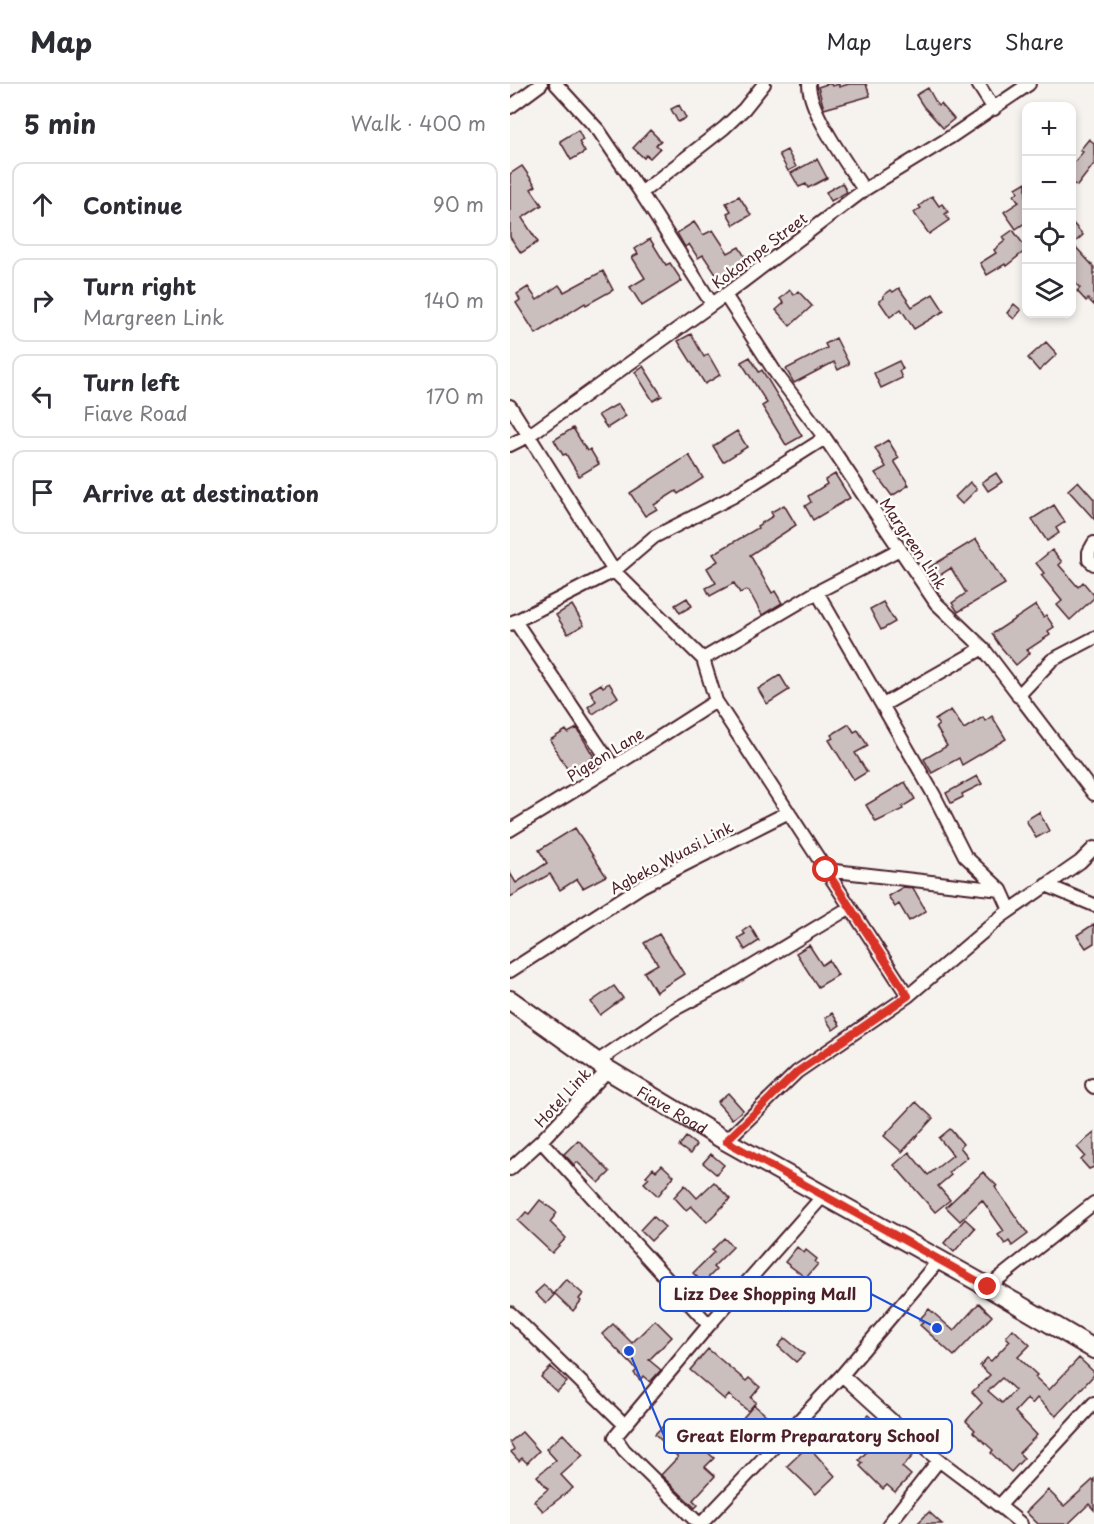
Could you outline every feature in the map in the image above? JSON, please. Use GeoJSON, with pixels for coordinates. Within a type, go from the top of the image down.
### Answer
{"type":"FeatureCollection","features":[{"type":"Feature","properties":{"kind":"street"},"geometry":{"type":"LineString","coordinates":[[510,107],[541,84]]}},
{"type":"Feature","properties":{"kind":"street"},"geometry":{"type":"LineString","coordinates":[[556,84],[599,131],[712,304]]}},
{"type":"Feature","properties":{"kind":"street"},"geometry":{"type":"LineString","coordinates":[[641,193],[724,128],[744,109],[764,84]]}},
{"type":"Feature","properties":{"kind":"street"},"geometry":{"type":"LineString","coordinates":[[809,84],[818,115],[864,190]]}},
{"type":"Feature","properties":{"kind":"street"},"geometry":{"type":"LineString","coordinates":[[978,84],[994,109]]}},
{"type":"Feature","properties":{"kind":"street","name":"Kokompe Street"},"geometry":{"type":"LineString","coordinates":[[510,445],[528,436],[725,295],[864,190],[994,109],[1029,84]]}},
{"type":"Feature","properties":{"kind":"street","name":"Margreen Link"},"geometry":{"type":"LineString","coordinates":[[725,295],[777,375],[825,438],[936,603],[982,648],[1094,794]]}},
{"type":"Feature","properties":{"kind":"street"},"geometry":{"type":"LineString","coordinates":[[510,406],[614,571],[703,659],[716,700],[908,996]]}},
{"type":"Feature","properties":{"kind":"street"},"geometry":{"type":"LineString","coordinates":[[613,767],[512,622],[614,571],[654,537],[732,497],[825,438]]}},
{"type":"Feature","properties":{"kind":"street"},"geometry":{"type":"LineString","coordinates":[[1094,543],[1089,552],[1089,560],[1094,564]]}},
{"type":"Feature","properties":{"kind":"street"},"geometry":{"type":"LineString","coordinates":[[703,659],[817,592],[900,549]]}},
{"type":"Feature","properties":{"kind":"street"},"geometry":{"type":"LineString","coordinates":[[817,592],[884,705],[934,795],[964,856],[1001,890],[1010,910]]}},
{"type":"Feature","properties":{"kind":"street"},"geometry":{"type":"LineString","coordinates":[[1018,696],[1052,660],[1094,638]]}},
{"type":"Feature","properties":{"kind":"street"},"geometry":{"type":"LineString","coordinates":[[884,705],[982,648]]}},
{"type":"Feature","properties":{"kind":"street","name":"Pigeon Lane"},"geometry":{"type":"LineString","coordinates":[[511,827],[613,767],[716,700]]}},
{"type":"Feature","properties":{"kind":"street","name":"Agbeko Wuasi Link"},"geometry":{"type":"LineString","coordinates":[[510,971],[642,886],[789,812]]}},
{"type":"Feature","properties":{"kind":"street"},"geometry":{"type":"LineString","coordinates":[[726,1141],[797,1072],[908,996],[1010,910],[1080,862],[1094,848]]}},
{"type":"Feature","properties":{"kind":"street"},"geometry":{"type":"LineString","coordinates":[[826,870],[1001,890]]}},
{"type":"Feature","properties":{"kind":"street"},"geometry":{"type":"LineString","coordinates":[[1046,885],[1094,905]]}},
{"type":"Feature","properties":{"kind":"street","name":"Hotel Link"},"geometry":{"type":"LineString","coordinates":[[510,1170],[541,1141],[603,1066],[673,1010],[728,981],[849,908]]}},
{"type":"Feature","properties":{"kind":"street","name":"Fiave Road"},"geometry":{"type":"LineString","coordinates":[[510,1000],[603,1066],[726,1141],[988,1287],[1094,1349]]}},
{"type":"Feature","properties":{"kind":"street"},"geometry":{"type":"LineString","coordinates":[[541,1141],[709,1325]]}},
{"type":"Feature","properties":{"kind":"street"},"geometry":{"type":"LineString","coordinates":[[823,1196],[709,1325],[615,1437],[619,1444],[700,1524],[842,1375],[939,1260]]}},
{"type":"Feature","properties":{"kind":"street"},"geometry":{"type":"LineString","coordinates":[[988,1287],[1094,1203]]}},
{"type":"Feature","properties":{"kind":"street"},"geometry":{"type":"LineString","coordinates":[[510,1313],[625,1425]]}},
{"type":"Feature","properties":{"kind":"street"},"geometry":{"type":"LineString","coordinates":[[842,1375],[876,1408],[1021,1524]]}},
{"type":"Feature","properties":{"kind":"street"},"geometry":{"type":"LineString","coordinates":[[1000,1505],[1094,1403]]}},
{"type":"Feature","properties":{"kind":"street"},"geometry":{"type":"LineString","coordinates":[[889,1524],[939,1460]]}},
{"type":"Feature","properties":{"kind":"building"},"geometry":{"type":"Polygon","coordinates":[[[827,84],[832,86],[839,84],[839,87],[849,84],[866,84],[870,96],[824,109],[818,87],[827,84]]]}},
{"type":"Feature","properties":{"kind":"building"},"geometry":{"type":"Polygon","coordinates":[[[928,88],[938,106],[941,104],[954,119],[943,128],[916,95],[928,88]]]}},
{"type":"Feature","properties":{"kind":"building"},"geometry":{"type":"Polygon","coordinates":[[[679,105],[686,118],[678,122],[671,109],[679,105]]]}},
{"type":"Feature","properties":{"kind":"building"},"geometry":{"type":"Polygon","coordinates":[[[578,130],[583,140],[579,142],[585,152],[571,160],[560,141],[578,130]]]}},
{"type":"Feature","properties":{"kind":"building"},"geometry":{"type":"Polygon","coordinates":[[[650,130],[661,141],[656,145],[660,148],[650,158],[646,155],[644,158],[633,148],[650,130]]]}},
{"type":"Feature","properties":{"kind":"building"},"geometry":{"type":"Polygon","coordinates":[[[1089,139],[1094,143],[1094,164],[1077,186],[1076,160],[1083,152],[1080,150],[1089,139]]]}},
{"type":"Feature","properties":{"kind":"building"},"geometry":{"type":"Polygon","coordinates":[[[787,150],[796,167],[788,171],[779,154],[787,150]]]}},
{"type":"Feature","properties":{"kind":"building"},"geometry":{"type":"Polygon","coordinates":[[[817,159],[827,178],[808,188],[806,184],[799,187],[791,173],[817,159]]]}},
{"type":"Feature","properties":{"kind":"building"},"geometry":{"type":"Polygon","coordinates":[[[522,166],[536,186],[531,189],[542,205],[522,218],[538,242],[521,253],[510,237],[510,174],[522,166]]]}},
{"type":"Feature","properties":{"kind":"building"},"geometry":{"type":"Polygon","coordinates":[[[842,183],[847,192],[831,201],[826,192],[842,183]]]}},
{"type":"Feature","properties":{"kind":"building"},"geometry":{"type":"Polygon","coordinates":[[[1022,184],[1022,225],[1016,229],[1004,212],[1019,202],[1014,195],[1018,192],[1016,188],[1022,184]]]}},
{"type":"Feature","properties":{"kind":"building"},"geometry":{"type":"Polygon","coordinates":[[[739,196],[751,215],[734,225],[727,213],[731,211],[726,203],[739,196]]]}},
{"type":"Feature","properties":{"kind":"building"},"geometry":{"type":"Polygon","coordinates":[[[932,196],[939,206],[942,204],[948,212],[945,214],[949,220],[929,234],[914,213],[932,196]]]}},
{"type":"Feature","properties":{"kind":"building"},"geometry":{"type":"Polygon","coordinates":[[[694,222],[703,235],[713,230],[728,253],[739,247],[750,265],[742,270],[740,266],[719,279],[703,255],[698,258],[689,244],[685,247],[677,233],[694,222]]]}},
{"type":"Feature","properties":{"kind":"building"},"geometry":{"type":"Polygon","coordinates":[[[1076,227],[1083,235],[1076,241],[1076,227]]]}},
{"type":"Feature","properties":{"kind":"building"},"geometry":{"type":"Polygon","coordinates":[[[1013,230],[1022,242],[1022,253],[1006,266],[1005,264],[987,275],[980,263],[996,253],[994,250],[1006,240],[1003,237],[1013,230]]]}},
{"type":"Feature","properties":{"kind":"building"},"geometry":{"type":"Polygon","coordinates":[[[650,239],[666,265],[670,263],[682,281],[642,306],[630,287],[645,278],[632,257],[638,254],[635,249],[650,239]]]}},
{"type":"Feature","properties":{"kind":"building"},"geometry":{"type":"Polygon","coordinates":[[[1076,247],[1094,267],[1094,305],[1088,299],[1086,301],[1077,291],[1080,288],[1076,284],[1076,247]]]}},
{"type":"Feature","properties":{"kind":"building"},"geometry":{"type":"Polygon","coordinates":[[[603,271],[613,290],[586,305],[585,303],[536,334],[516,303],[520,300],[517,294],[528,287],[537,300],[559,285],[564,292],[603,271]]]}},
{"type":"Feature","properties":{"kind":"building"},"geometry":{"type":"Polygon","coordinates":[[[899,288],[912,307],[933,294],[944,311],[914,329],[901,309],[890,317],[879,301],[891,290],[893,292],[899,288]]]}},
{"type":"Feature","properties":{"kind":"building"},"geometry":{"type":"Polygon","coordinates":[[[790,290],[794,295],[798,291],[812,306],[790,326],[776,310],[784,303],[780,299],[790,290]]]}},
{"type":"Feature","properties":{"kind":"building"},"geometry":{"type":"Polygon","coordinates":[[[1014,304],[1021,310],[1014,319],[1007,313],[1014,304]]]}},
{"type":"Feature","properties":{"kind":"building"},"geometry":{"type":"Polygon","coordinates":[[[691,334],[704,357],[708,354],[720,375],[705,384],[678,341],[691,334]]]}},
{"type":"Feature","properties":{"kind":"building"},"geometry":{"type":"Polygon","coordinates":[[[836,338],[849,364],[838,370],[834,362],[794,383],[786,369],[827,348],[825,344],[836,338]]]}},
{"type":"Feature","properties":{"kind":"building"},"geometry":{"type":"Polygon","coordinates":[[[1046,342],[1057,354],[1039,371],[1028,358],[1046,342]]]}},
{"type":"Feature","properties":{"kind":"building"},"geometry":{"type":"Polygon","coordinates":[[[750,357],[759,372],[762,370],[802,436],[786,445],[762,406],[767,403],[741,362],[750,357]]]}},
{"type":"Feature","properties":{"kind":"building"},"geometry":{"type":"Polygon","coordinates":[[[899,361],[903,369],[899,371],[902,378],[881,388],[874,373],[899,361]]]}},
{"type":"Feature","properties":{"kind":"building"},"geometry":{"type":"Polygon","coordinates":[[[643,366],[662,396],[653,401],[635,372],[643,366]]]}},
{"type":"Feature","properties":{"kind":"building"},"geometry":{"type":"Polygon","coordinates":[[[618,404],[626,416],[607,428],[598,415],[618,404]]]}},
{"type":"Feature","properties":{"kind":"building"},"geometry":{"type":"Polygon","coordinates":[[[573,428],[587,451],[590,449],[599,464],[579,476],[566,454],[563,455],[554,440],[573,428]]]}},
{"type":"Feature","properties":{"kind":"building"},"geometry":{"type":"Polygon","coordinates":[[[737,431],[747,447],[723,462],[713,446],[737,431]]]}},
{"type":"Feature","properties":{"kind":"building"},"geometry":{"type":"Polygon","coordinates":[[[888,440],[899,458],[894,461],[909,485],[892,496],[875,473],[886,467],[875,448],[888,440]]]}},
{"type":"Feature","properties":{"kind":"building"},"geometry":{"type":"Polygon","coordinates":[[[689,455],[703,478],[678,494],[676,491],[654,505],[657,509],[645,516],[630,493],[689,455]]]}},
{"type":"Feature","properties":{"kind":"building"},"geometry":{"type":"Polygon","coordinates":[[[996,473],[1002,482],[988,491],[982,482],[996,473]]]}},
{"type":"Feature","properties":{"kind":"building"},"geometry":{"type":"Polygon","coordinates":[[[835,474],[850,498],[813,520],[805,506],[811,502],[808,496],[827,484],[825,480],[835,474]]]}},
{"type":"Feature","properties":{"kind":"building"},"geometry":{"type":"Polygon","coordinates":[[[1078,481],[1094,499],[1094,519],[1068,490],[1078,481]]]}},
{"type":"Feature","properties":{"kind":"building"},"geometry":{"type":"Polygon","coordinates":[[[970,482],[977,489],[962,504],[955,497],[970,482]]]}},
{"type":"Feature","properties":{"kind":"building"},"geometry":{"type":"Polygon","coordinates":[[[784,505],[796,525],[750,555],[772,593],[775,591],[782,603],[762,615],[749,591],[740,593],[734,583],[710,596],[706,588],[716,583],[707,568],[718,561],[713,554],[758,528],[757,526],[773,516],[771,512],[784,505]]]}},
{"type":"Feature","properties":{"kind":"building"},"geometry":{"type":"Polygon","coordinates":[[[1054,505],[1065,522],[1056,528],[1059,533],[1047,541],[1032,519],[1054,505]]]}},
{"type":"Feature","properties":{"kind":"building"},"geometry":{"type":"Polygon","coordinates":[[[976,539],[1005,584],[958,612],[952,603],[966,593],[951,568],[934,579],[928,568],[976,539]]]}},
{"type":"Feature","properties":{"kind":"building"},"geometry":{"type":"Polygon","coordinates":[[[1052,550],[1062,562],[1059,565],[1078,587],[1083,582],[1094,595],[1094,598],[1070,620],[1057,605],[1062,601],[1041,575],[1044,573],[1036,563],[1052,550]]]}},
{"type":"Feature","properties":{"kind":"building"},"geometry":{"type":"Polygon","coordinates":[[[687,598],[692,606],[680,613],[675,605],[687,598]]]}},
{"type":"Feature","properties":{"kind":"building"},"geometry":{"type":"Polygon","coordinates":[[[883,602],[895,622],[881,630],[870,609],[883,602]]]}},
{"type":"Feature","properties":{"kind":"building"},"geometry":{"type":"Polygon","coordinates":[[[572,605],[584,625],[568,634],[556,615],[572,605]]]}},
{"type":"Feature","properties":{"kind":"building"},"geometry":{"type":"Polygon","coordinates":[[[1036,605],[1043,617],[1046,615],[1054,627],[1048,631],[1050,635],[1027,650],[1030,653],[1016,665],[992,634],[1036,605]]]}},
{"type":"Feature","properties":{"kind":"building"},"geometry":{"type":"Polygon","coordinates":[[[780,675],[789,690],[767,704],[758,689],[780,675]]]}},
{"type":"Feature","properties":{"kind":"building"},"geometry":{"type":"Polygon","coordinates":[[[609,683],[618,697],[593,714],[588,707],[596,701],[590,691],[601,684],[603,687],[609,683]]]}},
{"type":"Feature","properties":{"kind":"building"},"geometry":{"type":"Polygon","coordinates":[[[951,710],[964,729],[983,717],[985,721],[992,716],[1006,739],[962,765],[959,758],[932,773],[924,759],[947,746],[936,727],[939,725],[935,720],[951,710]]]}},
{"type":"Feature","properties":{"kind":"building"},"geometry":{"type":"Polygon","coordinates":[[[849,724],[854,732],[858,730],[868,746],[855,753],[867,772],[854,780],[829,740],[833,738],[831,735],[849,724]]]}},
{"type":"Feature","properties":{"kind":"building"},"geometry":{"type":"Polygon","coordinates":[[[577,728],[594,757],[569,772],[550,740],[566,730],[568,733],[577,728]]]}},
{"type":"Feature","properties":{"kind":"building"},"geometry":{"type":"Polygon","coordinates":[[[977,776],[982,784],[962,794],[963,797],[951,803],[946,793],[977,776]]]}},
{"type":"Feature","properties":{"kind":"building"},"geometry":{"type":"Polygon","coordinates":[[[905,782],[915,799],[902,807],[903,809],[876,822],[866,805],[905,782]]]}},
{"type":"Feature","properties":{"kind":"building"},"geometry":{"type":"Polygon","coordinates":[[[1039,812],[1049,831],[1036,838],[1026,820],[1039,812]]]}},
{"type":"Feature","properties":{"kind":"building"},"geometry":{"type":"Polygon","coordinates":[[[575,828],[606,876],[583,888],[577,879],[560,890],[550,874],[510,897],[510,873],[516,883],[547,863],[539,850],[575,828]]]}},
{"type":"Feature","properties":{"kind":"building"},"geometry":{"type":"Polygon","coordinates":[[[903,887],[913,888],[926,911],[909,921],[899,904],[895,907],[888,896],[903,887]]]}},
{"type":"Feature","properties":{"kind":"building"},"geometry":{"type":"Polygon","coordinates":[[[1094,924],[1094,943],[1086,948],[1077,935],[1094,924]]]}},
{"type":"Feature","properties":{"kind":"building"},"geometry":{"type":"Polygon","coordinates":[[[750,926],[759,941],[745,950],[738,938],[745,934],[743,931],[750,926]]]}},
{"type":"Feature","properties":{"kind":"building"},"geometry":{"type":"Polygon","coordinates":[[[659,934],[684,974],[656,992],[644,972],[658,964],[644,943],[659,934]]]}},
{"type":"Feature","properties":{"kind":"building"},"geometry":{"type":"Polygon","coordinates":[[[809,945],[822,965],[829,960],[838,975],[818,987],[796,953],[809,945]]]}},
{"type":"Feature","properties":{"kind":"building"},"geometry":{"type":"Polygon","coordinates":[[[614,986],[623,998],[600,1015],[591,1002],[614,986]]]}},
{"type":"Feature","properties":{"kind":"building"},"geometry":{"type":"Polygon","coordinates":[[[832,1013],[840,1025],[833,1030],[825,1018],[832,1013]]]}},
{"type":"Feature","properties":{"kind":"building"},"geometry":{"type":"Polygon","coordinates":[[[728,1093],[743,1110],[732,1119],[717,1102],[728,1093]]]}},
{"type":"Feature","properties":{"kind":"building"},"geometry":{"type":"Polygon","coordinates":[[[916,1102],[933,1118],[902,1152],[884,1136],[916,1102]]]}},
{"type":"Feature","properties":{"kind":"building"},"geometry":{"type":"Polygon","coordinates":[[[950,1129],[963,1144],[960,1147],[968,1157],[949,1172],[951,1175],[938,1186],[950,1200],[935,1212],[894,1165],[909,1152],[928,1175],[953,1155],[939,1138],[950,1129]]]}},
{"type":"Feature","properties":{"kind":"building"},"geometry":{"type":"Polygon","coordinates":[[[1094,1133],[1094,1167],[1089,1169],[1081,1160],[1085,1156],[1077,1147],[1094,1133]]]}},
{"type":"Feature","properties":{"kind":"building"},"geometry":{"type":"Polygon","coordinates":[[[686,1137],[696,1145],[690,1154],[679,1146],[686,1137]]]}},
{"type":"Feature","properties":{"kind":"building"},"geometry":{"type":"Polygon","coordinates":[[[578,1140],[610,1172],[599,1183],[577,1162],[574,1165],[564,1154],[578,1140]]]}},
{"type":"Feature","properties":{"kind":"building"},"geometry":{"type":"Polygon","coordinates":[[[711,1154],[724,1165],[716,1174],[703,1163],[711,1154]]]}},
{"type":"Feature","properties":{"kind":"building"},"geometry":{"type":"Polygon","coordinates":[[[662,1165],[674,1176],[658,1196],[644,1183],[649,1178],[646,1176],[653,1168],[656,1171],[662,1165]]]}},
{"type":"Feature","properties":{"kind":"building"},"geometry":{"type":"Polygon","coordinates":[[[983,1172],[997,1186],[995,1187],[1028,1234],[1012,1246],[1009,1241],[1005,1244],[998,1235],[1004,1231],[982,1200],[960,1221],[946,1207],[983,1172]]]}},
{"type":"Feature","properties":{"kind":"building"},"geometry":{"type":"Polygon","coordinates":[[[714,1182],[730,1199],[707,1222],[691,1206],[686,1210],[674,1197],[685,1185],[697,1198],[714,1182]]]}},
{"type":"Feature","properties":{"kind":"building"},"geometry":{"type":"Polygon","coordinates":[[[540,1200],[557,1213],[550,1222],[566,1238],[552,1253],[518,1221],[526,1212],[529,1214],[540,1200]]]}},
{"type":"Feature","properties":{"kind":"building"},"geometry":{"type":"Polygon","coordinates":[[[653,1216],[665,1227],[651,1241],[640,1230],[653,1216]]]}},
{"type":"Feature","properties":{"kind":"building"},"geometry":{"type":"Polygon","coordinates":[[[965,1219],[975,1228],[954,1252],[944,1243],[965,1219]]]}},
{"type":"Feature","properties":{"kind":"building"},"geometry":{"type":"Polygon","coordinates":[[[724,1238],[733,1247],[713,1267],[716,1270],[703,1283],[693,1273],[724,1238]]]}},
{"type":"Feature","properties":{"kind":"building"},"geometry":{"type":"Polygon","coordinates":[[[797,1247],[804,1253],[806,1250],[817,1259],[815,1262],[818,1264],[806,1278],[785,1262],[797,1247]]]}},
{"type":"Feature","properties":{"kind":"building"},"geometry":{"type":"Polygon","coordinates":[[[566,1279],[583,1294],[579,1299],[581,1301],[573,1311],[554,1293],[566,1279]]]}},
{"type":"Feature","properties":{"kind":"building"},"geometry":{"type":"Polygon","coordinates":[[[544,1285],[554,1295],[546,1304],[535,1293],[544,1285]]]}},
{"type":"Feature","properties":{"kind":"building"},"geometry":{"type":"Polygon","coordinates":[[[979,1303],[992,1316],[954,1356],[920,1325],[923,1323],[919,1320],[929,1309],[954,1331],[979,1303]]]}},
{"type":"Feature","properties":{"kind":"building"},"geometry":{"type":"Polygon","coordinates":[[[655,1320],[672,1337],[649,1360],[661,1370],[650,1382],[643,1376],[640,1380],[634,1373],[637,1370],[602,1334],[613,1324],[632,1343],[655,1320]]]}},
{"type":"Feature","properties":{"kind":"building"},"geometry":{"type":"Polygon","coordinates":[[[1013,1329],[1030,1345],[1018,1357],[1049,1390],[1079,1358],[1094,1372],[1094,1375],[1056,1416],[1037,1398],[1032,1404],[1027,1399],[1015,1412],[1037,1435],[1019,1453],[1024,1458],[1011,1472],[991,1453],[993,1450],[973,1432],[975,1430],[966,1421],[982,1403],[972,1392],[990,1375],[980,1366],[987,1358],[991,1361],[1010,1341],[1006,1337],[1013,1329]],[[1002,1378],[988,1391],[1002,1403],[1015,1390],[1002,1378]]]}},
{"type":"Feature","properties":{"kind":"building"},"geometry":{"type":"Polygon","coordinates":[[[785,1338],[804,1354],[796,1362],[778,1346],[785,1338]]]}},
{"type":"Feature","properties":{"kind":"building"},"geometry":{"type":"Polygon","coordinates":[[[708,1349],[746,1381],[749,1378],[760,1387],[751,1398],[756,1402],[748,1411],[729,1395],[725,1400],[690,1370],[708,1349]]]}},
{"type":"Feature","properties":{"kind":"building"},"geometry":{"type":"Polygon","coordinates":[[[551,1367],[567,1382],[557,1392],[541,1377],[551,1367]]]}},
{"type":"Feature","properties":{"kind":"building"},"geometry":{"type":"Polygon","coordinates":[[[754,1405],[772,1420],[761,1434],[742,1419],[754,1405]]]}},
{"type":"Feature","properties":{"kind":"building"},"geometry":{"type":"Polygon","coordinates":[[[868,1415],[913,1456],[902,1467],[911,1475],[895,1492],[887,1485],[883,1489],[860,1466],[863,1463],[859,1460],[876,1442],[858,1424],[868,1415]]]}},
{"type":"Feature","properties":{"kind":"building"},"geometry":{"type":"Polygon","coordinates":[[[669,1420],[691,1443],[694,1440],[714,1458],[705,1467],[715,1476],[693,1500],[698,1505],[695,1508],[661,1475],[678,1457],[655,1434],[669,1420]]]}},
{"type":"Feature","properties":{"kind":"building"},"geometry":{"type":"Polygon","coordinates":[[[522,1432],[539,1451],[527,1463],[522,1458],[519,1461],[511,1452],[514,1449],[510,1442],[522,1432]]]}},
{"type":"Feature","properties":{"kind":"building"},"geometry":{"type":"Polygon","coordinates":[[[563,1434],[583,1455],[561,1475],[573,1488],[543,1511],[534,1501],[548,1489],[537,1476],[556,1460],[546,1449],[563,1434]]]}},
{"type":"Feature","properties":{"kind":"building"},"geometry":{"type":"Polygon","coordinates":[[[808,1446],[835,1476],[816,1494],[787,1466],[808,1446]]]}},
{"type":"Feature","properties":{"kind":"building"},"geometry":{"type":"Polygon","coordinates":[[[1094,1479],[1094,1510],[1089,1504],[1068,1524],[1038,1524],[1026,1512],[1048,1490],[1064,1506],[1094,1479]]]}},
{"type":"Feature","properties":{"kind":"building"},"geometry":{"type":"Polygon","coordinates":[[[929,1512],[942,1524],[917,1524],[929,1512]]]}},
{"type":"Feature","properties":{"kind":"place","name":"Lizz Dee Shopping Mall"},"geometry":{"type":"Point","coordinates":[937,1328]}},
{"type":"Feature","properties":{"kind":"place","name":"Great Elorm Preparatory School"},"geometry":{"type":"Point","coordinates":[629,1351]}},
{"type":"Feature","properties":{"kind":"route"},"geometry":{"type":"LineString","coordinates":[[826,870],[908,996],[797,1072],[726,1141],[988,1287]]}}]}
